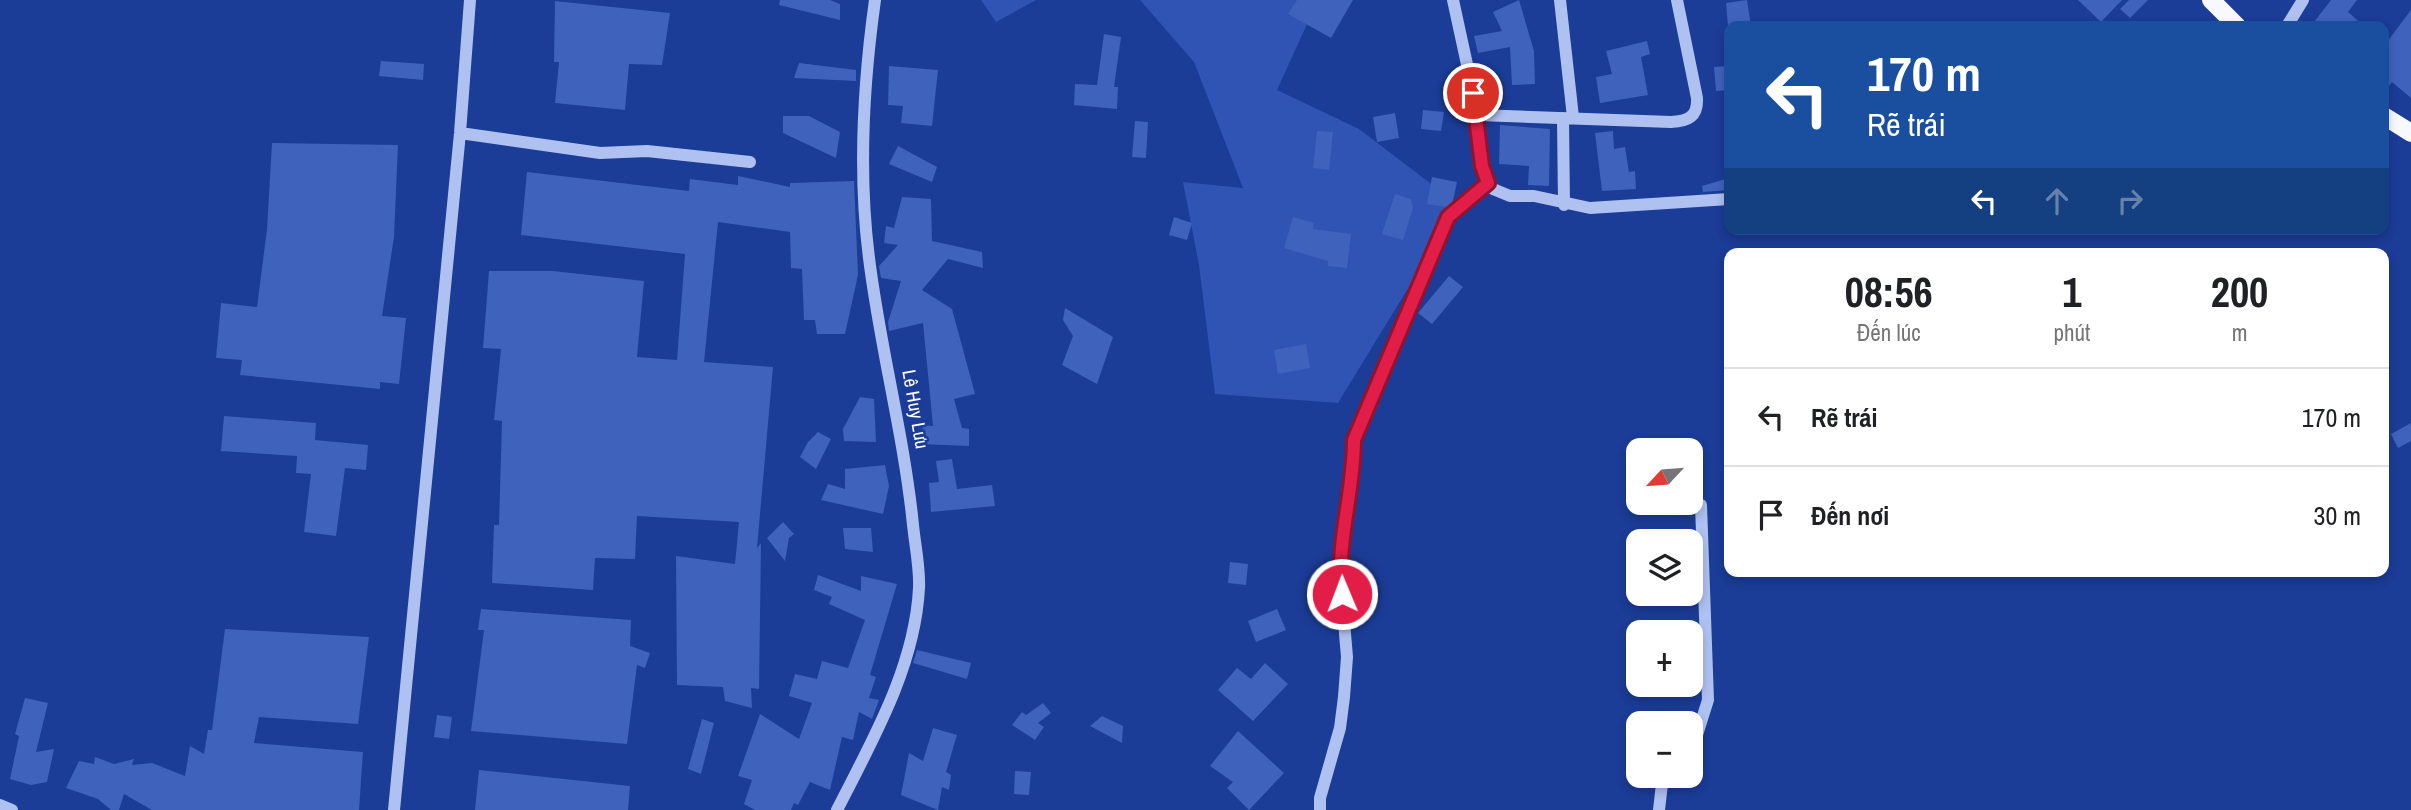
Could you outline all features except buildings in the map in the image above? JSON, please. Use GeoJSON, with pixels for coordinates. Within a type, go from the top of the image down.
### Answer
{"type":"FeatureCollection","features":[{"type":"Feature","properties":{"kind":"main road"},"geometry":{"type":"LineString","coordinates":[[2211,0],[2232,21]]}},
{"type":"Feature","properties":{"kind":"main road"},"geometry":{"type":"LineString","coordinates":[[2389,119],[2411,133]]}},
{"type":"Feature","properties":{"kind":"street"},"geometry":{"type":"LineString","coordinates":[[394,810],[460,133],[470,0]]}},
{"type":"Feature","properties":{"kind":"street","name":"Lê Huy Lưu"},"geometry":{"type":"LineString","coordinates":[[837,810],[877,732],[906,660],[919,587],[906,463],[869,260],[864,203],[862,130],[875,0]]}},
{"type":"Feature","properties":{"kind":"street"},"geometry":{"type":"LineString","coordinates":[[1453,0],[1478,115],[1482,166],[1488,183],[1499,192],[1534,196],[1564,205],[1590,208],[1724,199]]}},
{"type":"Feature","properties":{"kind":"street"},"geometry":{"type":"LineString","coordinates":[[1560,0],[1568,118],[1564,205]]}},
{"type":"Feature","properties":{"kind":"street"},"geometry":{"type":"LineString","coordinates":[[1478,115],[1671,122],[1692,118],[1696,112],[1697,98],[1677,0]]}},
{"type":"Feature","properties":{"kind":"street"},"geometry":{"type":"LineString","coordinates":[[2290,21],[2303,0]]}},
{"type":"Feature","properties":{"kind":"street"},"geometry":{"type":"LineString","coordinates":[[460,133],[600,153],[647,150],[750,162]]}},
{"type":"Feature","properties":{"kind":"street"},"geometry":{"type":"LineString","coordinates":[[1320,810],[1320,798],[1340,728],[1344,697],[1347,657],[1340,575],[1354,440],[1448,217],[1488,183]]}},
{"type":"Feature","properties":{"kind":"street"},"geometry":{"type":"LineString","coordinates":[[1701,515],[1708,700],[1703,716]]}},
{"type":"Feature","properties":{"kind":"street"},"geometry":{"type":"LineString","coordinates":[[1659,810],[1662,788]]}},
{"type":"Feature","properties":{"kind":"street"},"geometry":{"type":"LineString","coordinates":[[0,805],[12,810]]}},
{"type":"Feature","properties":{"kind":"shaded area"},"geometry":{"type":"Polygon","coordinates":[[[981,0],[1036,0],[996,22],[981,0]]]}},
{"type":"Feature","properties":{"kind":"shaded area"},"geometry":{"type":"Polygon","coordinates":[[[1140,0],[1318,0],[1277,90],[1359,129],[1459,205],[1338,403],[1215,394],[1199,265],[1183,182],[1243,188],[1194,62],[1140,0]]]}},
{"type":"Feature","properties":{"kind":"route"},"geometry":{"type":"LineString","coordinates":[[1342,594],[1342,533],[1354,460],[1354,440],[1448,217],[1462,202],[1488,183],[1482,166],[1478,115],[1473,93]]}}]}
